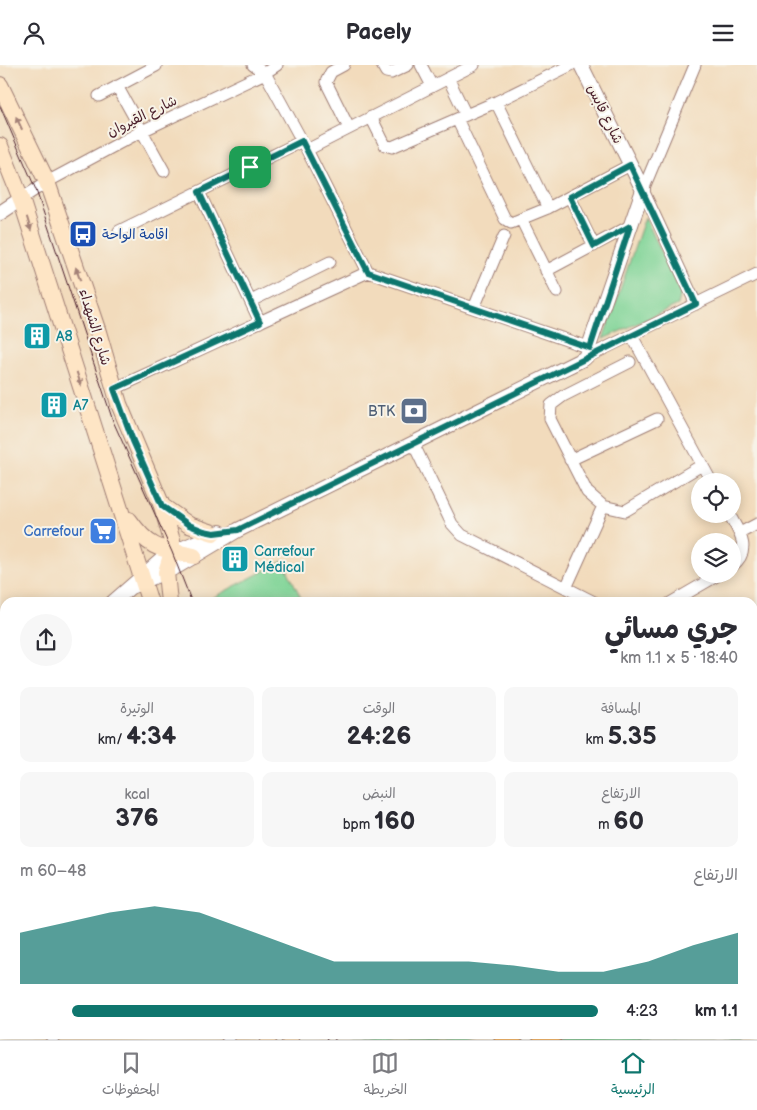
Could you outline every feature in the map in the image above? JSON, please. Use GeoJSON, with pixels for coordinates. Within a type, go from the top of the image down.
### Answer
{"type":"FeatureCollection","features":[{"type":"Feature","properties":{"kind":"main road","name":"شارع الشهداء"},"geometry":{"type":"LineString","coordinates":[[0,85],[47,182],[98,332],[114,389],[133,441],[162,506],[169,529],[172,552],[166,572],[168,597]]}},
{"type":"Feature","properties":{"kind":"main road"},"geometry":{"type":"LineString","coordinates":[[0,145],[21,199],[122,510],[140,581],[147,597]]}},
{"type":"Feature","properties":{"kind":"main road"},"geometry":{"type":"LineString","coordinates":[[162,506],[189,525],[214,533]]}},
{"type":"Feature","properties":{"kind":"main road"},"geometry":{"type":"LineString","coordinates":[[122,510],[145,540],[157,548],[194,556]]}},
{"type":"Feature","properties":{"kind":"street"},"geometry":{"type":"LineString","coordinates":[[253,65],[265,73],[368,272]]}},
{"type":"Feature","properties":{"kind":"street","name":"شارع القيروان"},"geometry":{"type":"LineString","coordinates":[[21,199],[47,182],[142,131],[265,73],[278,65]]}},
{"type":"Feature","properties":{"kind":"street"},"geometry":{"type":"LineString","coordinates":[[344,65],[331,72],[326,82],[349,128]]}},
{"type":"Feature","properties":{"kind":"street"},"geometry":{"type":"LineString","coordinates":[[382,65],[386,72],[391,73],[408,65]]}},
{"type":"Feature","properties":{"kind":"street"},"geometry":{"type":"LineString","coordinates":[[421,65],[432,86]]}},
{"type":"Feature","properties":{"kind":"street"},"geometry":{"type":"LineString","coordinates":[[119,231],[199,192],[349,128],[474,65]]}},
{"type":"Feature","properties":{"kind":"street"},"geometry":{"type":"LineString","coordinates":[[372,117],[385,145],[392,147],[496,103],[571,65]]}},
{"type":"Feature","properties":{"kind":"street","name":"شارع قابس"},"geometry":{"type":"LineString","coordinates":[[581,65],[643,191]]}},
{"type":"Feature","properties":{"kind":"street"},"geometry":{"type":"LineString","coordinates":[[587,353],[643,191],[694,65]]}},
{"type":"Feature","properties":{"kind":"street"},"geometry":{"type":"LineString","coordinates":[[99,96],[156,66]]}},
{"type":"Feature","properties":{"kind":"street"},"geometry":{"type":"LineString","coordinates":[[448,78],[462,117],[505,219],[511,223],[522,221],[630,165]]}},
{"type":"Feature","properties":{"kind":"street"},"geometry":{"type":"LineString","coordinates":[[117,86],[164,171]]}},
{"type":"Feature","properties":{"kind":"street"},"geometry":{"type":"LineString","coordinates":[[496,103],[548,208]]}},
{"type":"Feature","properties":{"kind":"street"},"geometry":{"type":"LineString","coordinates":[[643,191],[696,304]]}},
{"type":"Feature","properties":{"kind":"street"},"geometry":{"type":"LineString","coordinates":[[199,192],[260,322]]}},
{"type":"Feature","properties":{"kind":"street"},"geometry":{"type":"LineString","coordinates":[[570,197],[594,246]]}},
{"type":"Feature","properties":{"kind":"street"},"geometry":{"type":"LineString","coordinates":[[0,213],[21,199]]}},
{"type":"Feature","properties":{"kind":"street"},"geometry":{"type":"LineString","coordinates":[[522,221],[557,292]]}},
{"type":"Feature","properties":{"kind":"street"},"geometry":{"type":"LineString","coordinates":[[546,271],[630,226]]}},
{"type":"Feature","properties":{"kind":"street"},"geometry":{"type":"LineString","coordinates":[[474,308],[504,236]]}},
{"type":"Feature","properties":{"kind":"street"},"geometry":{"type":"LineString","coordinates":[[251,301],[330,262]]}},
{"type":"Feature","properties":{"kind":"street"},"geometry":{"type":"LineString","coordinates":[[114,389],[368,272],[474,308],[587,353]]}},
{"type":"Feature","properties":{"kind":"street"},"geometry":{"type":"LineString","coordinates":[[140,581],[166,572],[238,530],[413,443],[587,353],[632,336],[757,274]]}},
{"type":"Feature","properties":{"kind":"street"},"geometry":{"type":"LineString","coordinates":[[632,336],[706,473]]}},
{"type":"Feature","properties":{"kind":"street"},"geometry":{"type":"LineString","coordinates":[[630,362],[562,395],[551,405],[550,419],[587,492],[603,506],[617,510],[631,508],[702,465]]}},
{"type":"Feature","properties":{"kind":"street"},"geometry":{"type":"LineString","coordinates":[[570,461],[658,419]]}},
{"type":"Feature","properties":{"kind":"street"},"geometry":{"type":"LineString","coordinates":[[413,443],[452,524],[462,535],[584,597]]}},
{"type":"Feature","properties":{"kind":"street"},"geometry":{"type":"LineString","coordinates":[[566,588],[603,506]]}},
{"type":"Feature","properties":{"kind":"street"},"geometry":{"type":"LineString","coordinates":[[734,523],[740,533],[757,524]]}},
{"type":"Feature","properties":{"kind":"street"},"geometry":{"type":"LineString","coordinates":[[120,597],[172,552],[214,533],[238,530]]}},
{"type":"Feature","properties":{"kind":"street"},"geometry":{"type":"LineString","coordinates":[[741,536],[744,543],[741,557]]}},
{"type":"Feature","properties":{"kind":"street"},"geometry":{"type":"LineString","coordinates":[[680,597],[704,583]]}},
{"type":"Feature","properties":{"kind":"green space"},"geometry":{"type":"Polygon","coordinates":[[[645,217],[681,293],[678,305],[603,339],[645,217]]]}},
{"type":"Feature","properties":{"kind":"green space"},"geometry":{"type":"Polygon","coordinates":[[[283,561],[301,597],[214,597],[283,561]]]}},
{"type":"Feature","properties":{"kind":"green space"},"geometry":{"type":"Polygon","coordinates":[[[349,1039],[474,1039],[472,1040],[349,1039]]]}},
{"type":"Feature","properties":{"kind":"green space"},"geometry":{"type":"Polygon","coordinates":[[[744,1039],[745,1040],[560,1040],[744,1039]]]}},
{"type":"Feature","properties":{"kind":"tram line"},"geometry":{"type":"LineString","coordinates":[[0,106],[36,190],[113,421],[172,552],[190,597]]}},
{"type":"Feature","properties":{"kind":"place","name":"اقامة الواحة"},"geometry":{"type":"Point","coordinates":[83,234]}},
{"type":"Feature","properties":{"kind":"place","name":"A8"},"geometry":{"type":"Point","coordinates":[37,336]}},
{"type":"Feature","properties":{"kind":"place","name":"A7"},"geometry":{"type":"Point","coordinates":[54,405]}},
{"type":"Feature","properties":{"kind":"place","name":"BTK"},"geometry":{"type":"Point","coordinates":[414,411]}},
{"type":"Feature","properties":{"kind":"place","name":"Carrefour"},"geometry":{"type":"Point","coordinates":[103,531]}},
{"type":"Feature","properties":{"kind":"place","name":"Carrefour Médical"},"geometry":{"type":"Point","coordinates":[235,559]}},
{"type":"Feature","properties":{"kind":"route"},"geometry":{"type":"LineString","coordinates":[[302,141],[368,272],[590,348],[630,226],[594,246],[570,197],[630,165],[696,304],[238,530],[214,533],[204,531],[189,525],[162,506],[133,441],[114,389],[260,322],[199,192],[250,167],[302,141]]}}]}
